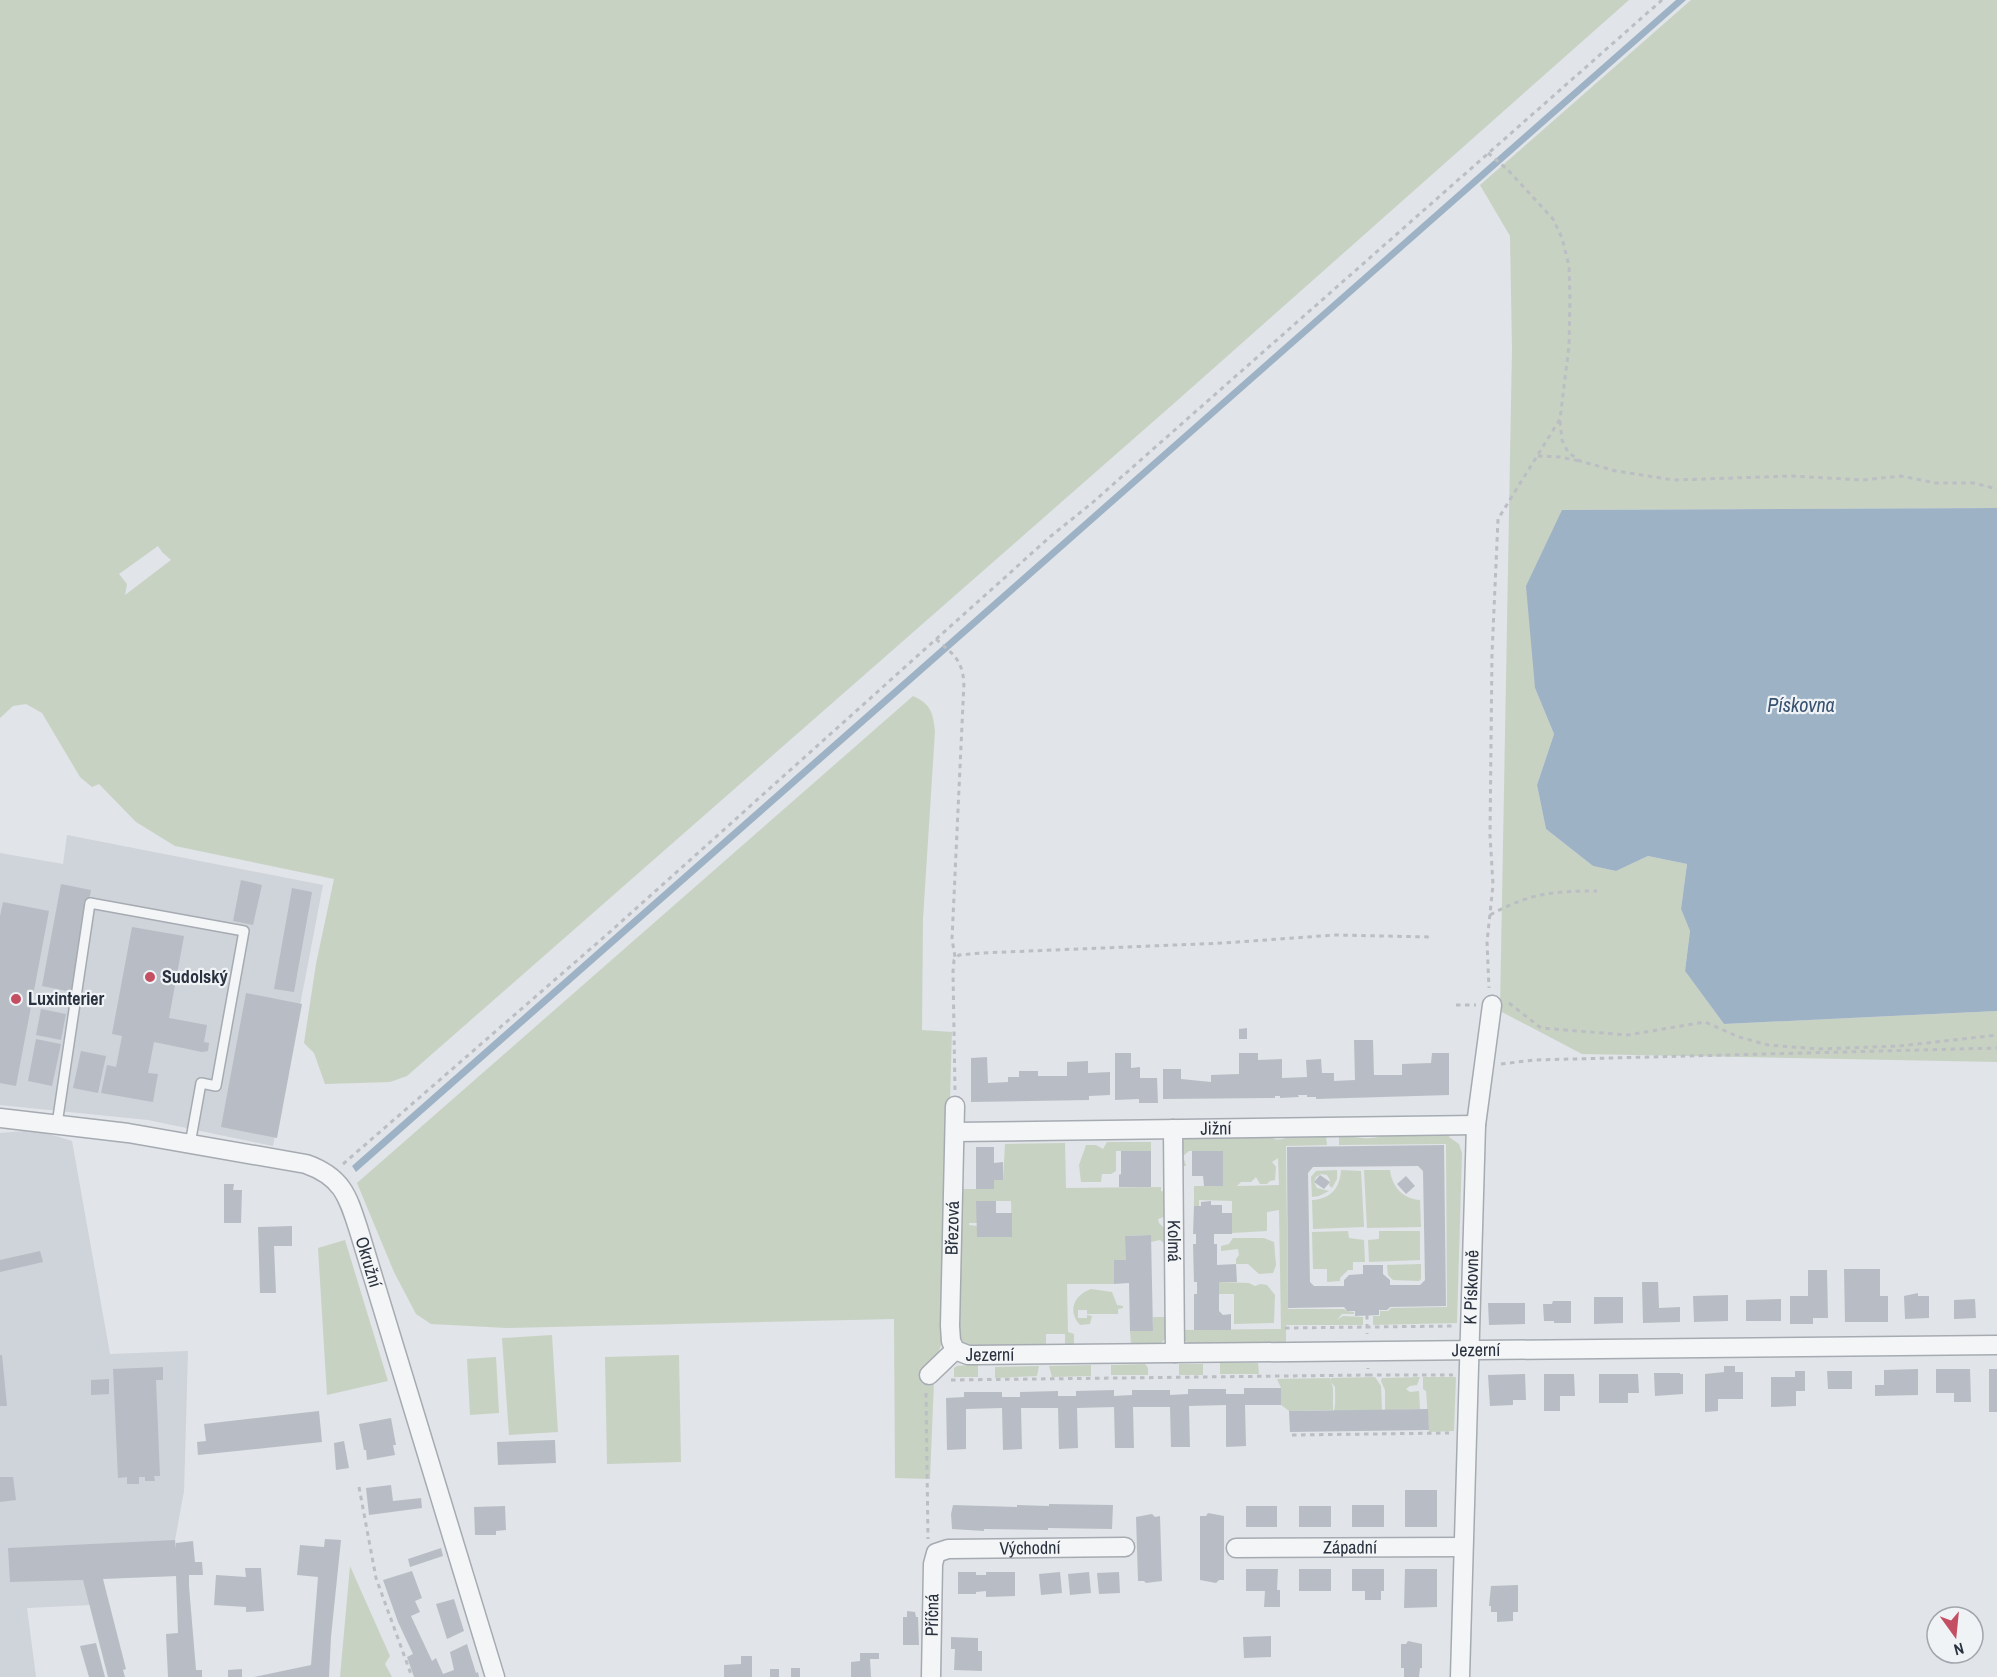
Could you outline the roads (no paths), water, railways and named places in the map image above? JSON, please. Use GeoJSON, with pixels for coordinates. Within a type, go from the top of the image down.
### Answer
{"type":"FeatureCollection","features":[{"type":"Feature","properties":{"kind":"street","name":"K Pískovně"},"geometry":{"type":"LineString","coordinates":[[1461,1677],[1476,1125],[1485,1066],[1499,1000]]}},
{"type":"Feature","properties":{"kind":"street","name":"Březová"},"geometry":{"type":"LineString","coordinates":[[955,1350],[951,1341],[950,1326],[956,1106]]}},
{"type":"Feature","properties":{"kind":"street","name":"Okružní"},"geometry":{"type":"LineString","coordinates":[[0,1118],[128,1133],[306,1164],[332,1177],[346,1194],[359,1231],[495,1677]]}},
{"type":"Feature","properties":{"kind":"street","name":"Jižní"},"geometry":{"type":"LineString","coordinates":[[955,1132],[1476,1125]]}},
{"type":"Feature","properties":{"kind":"street","name":"Kolmá"},"geometry":{"type":"LineString","coordinates":[[1173,1129],[1175,1353]]}},
{"type":"Feature","properties":{"kind":"street","name":"Jezerní"},"geometry":{"type":"LineString","coordinates":[[955,1350],[968,1355],[977,1355],[1997,1345]]}},
{"type":"Feature","properties":{"kind":"street"},"geometry":{"type":"LineString","coordinates":[[929,1375],[955,1350]]}},
{"type":"Feature","properties":{"kind":"street","name":"Východní"},"geometry":{"type":"LineString","coordinates":[[936,1553],[948,1549],[1125,1547]]}},
{"type":"Feature","properties":{"kind":"street","name":"Západní"},"geometry":{"type":"LineString","coordinates":[[1236,1548],[1464,1547]]}},
{"type":"Feature","properties":{"kind":"street","name":"Příčná"},"geometry":{"type":"LineString","coordinates":[[931,1677],[933,1564],[936,1553]]}},
{"type":"Feature","properties":{"kind":"lane"},"geometry":{"type":"LineString","coordinates":[[57,1124],[90,903],[244,931],[216,1086],[201,1083],[190,1144]]}},
{"type":"Feature","properties":{"kind":"water"},"geometry":{"type":"Polygon","coordinates":[[[1676,0],[1686,0],[356,1172],[352,1166],[1676,0]]]}},
{"type":"Feature","properties":{"kind":"water","name":"Pískovna"},"geometry":{"type":"Polygon","coordinates":[[[1997,508],[1997,1011],[1724,1024],[1685,971],[1690,931],[1681,909],[1687,864],[1648,856],[1616,871],[1593,866],[1546,829],[1537,785],[1554,734],[1535,688],[1526,586],[1562,510],[1997,508]]]}},
{"type":"Feature","properties":{"kind":"place","name":"Sudolský"},"geometry":{"type":"Point","coordinates":[150,977]}},
{"type":"Feature","properties":{"kind":"place","name":"Luxinterier"},"geometry":{"type":"Point","coordinates":[16,999]}}]}
